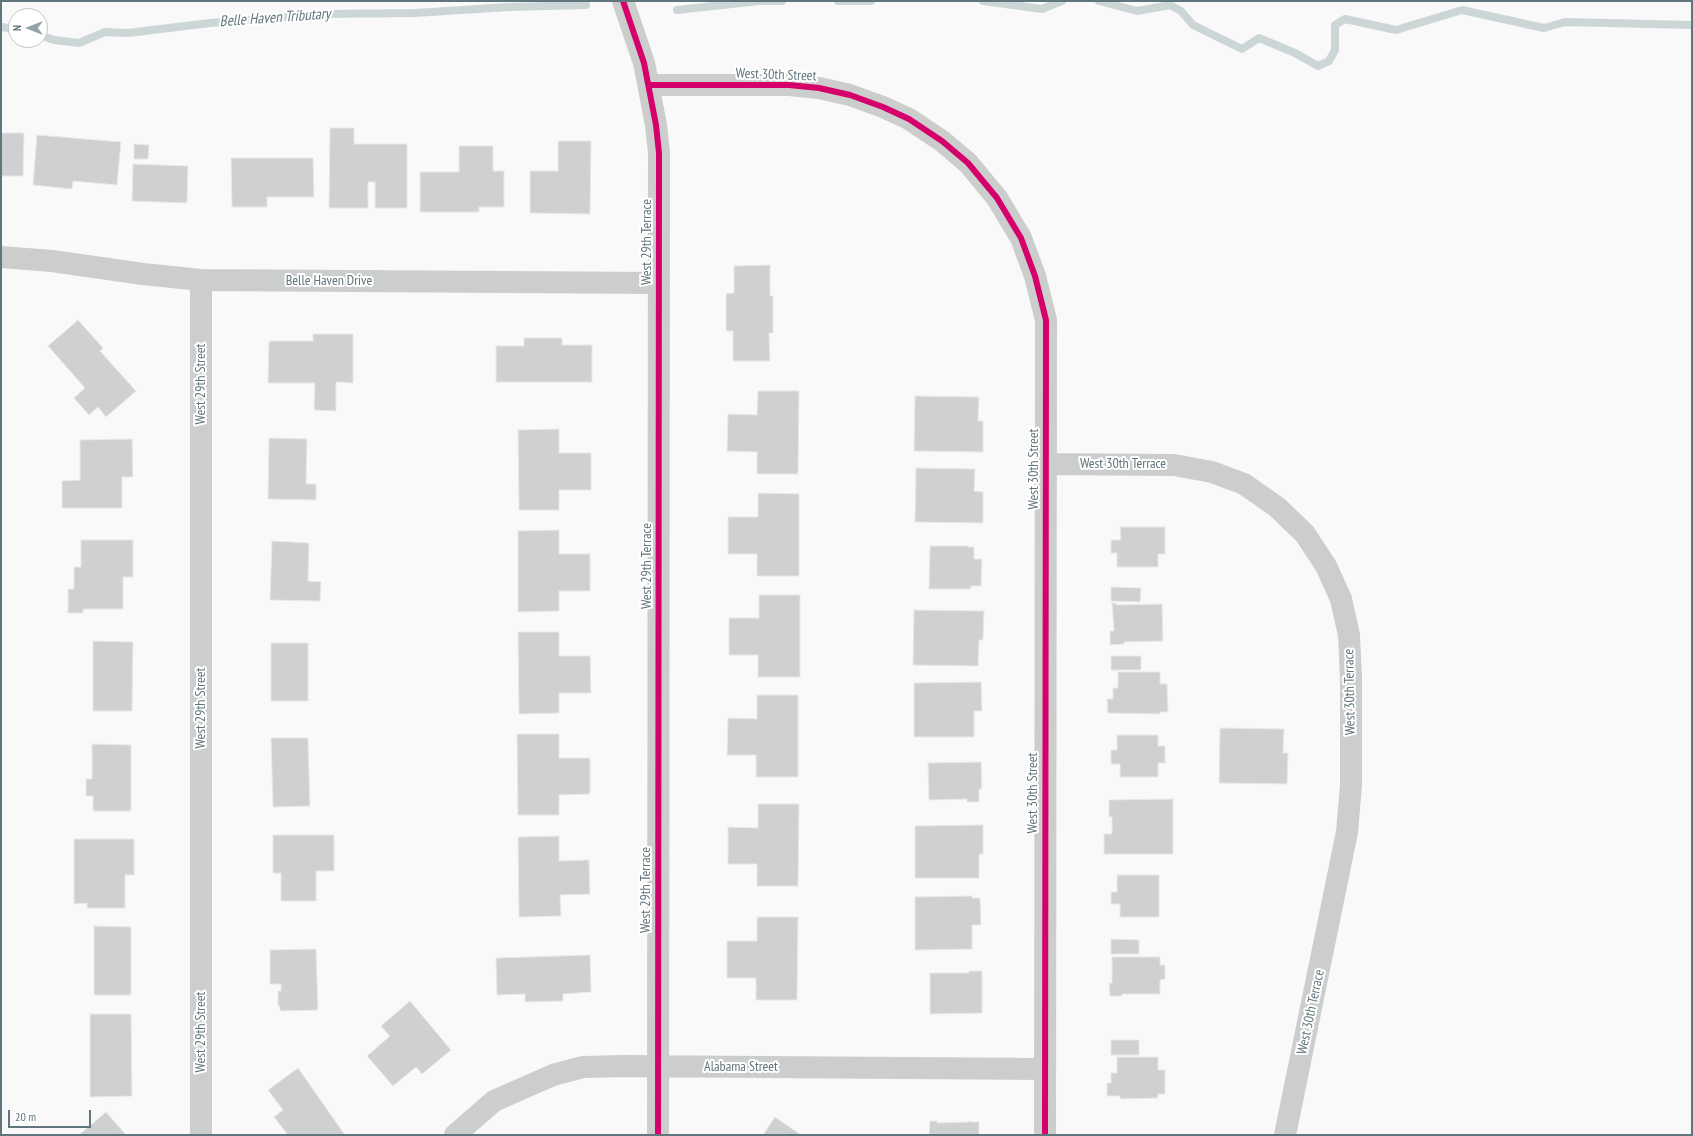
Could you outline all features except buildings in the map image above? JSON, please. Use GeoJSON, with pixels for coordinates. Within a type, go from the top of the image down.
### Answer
{"type":"FeatureCollection","features":[{"type":"Feature","properties":{"kind":"street","name":"West 29th Terrace"},"geometry":{"type":"LineString","coordinates":[[623,1],[637,39],[649,85],[659,153],[658,1135]]}},
{"type":"Feature","properties":{"kind":"street","name":"West 30th Street"},"geometry":{"type":"LineString","coordinates":[[649,85],[789,85],[819,88],[838,92],[883,107],[909,119],[942,141],[968,163],[997,198],[1021,238],[1035,276],[1046,320],[1045,1135]]}},
{"type":"Feature","properties":{"kind":"street","name":"Belle Haven Drive"},"geometry":{"type":"LineString","coordinates":[[1,257],[52,261],[143,274],[202,280],[659,283]]}},
{"type":"Feature","properties":{"kind":"street","name":"West 29th Street"},"geometry":{"type":"LineString","coordinates":[[201,1135],[202,280]]}},
{"type":"Feature","properties":{"kind":"street","name":"West 30th Terrace"},"geometry":{"type":"LineString","coordinates":[[1045,464],[1174,465],[1212,472],[1244,484],[1277,507],[1305,534],[1326,566],[1341,599],[1349,635],[1351,678],[1351,785],[1348,832],[1285,1135]]}},
{"type":"Feature","properties":{"kind":"street","name":"Alabama Street"},"geometry":{"type":"LineString","coordinates":[[455,1135],[494,1101],[553,1075],[584,1067],[658,1066],[1045,1069]]}},
{"type":"Feature","properties":{"kind":"waterway","name":"Belle Haven Tributary"},"geometry":{"type":"LineString","coordinates":[[677,10],[759,1],[782,1]]}},
{"type":"Feature","properties":{"kind":"waterway","name":"Belle Haven Tributary"},"geometry":{"type":"LineString","coordinates":[[838,1],[871,1]]}},
{"type":"Feature","properties":{"kind":"waterway","name":"Belle Haven Tributary"},"geometry":{"type":"LineString","coordinates":[[983,1],[1042,9],[1062,1]]}},
{"type":"Feature","properties":{"kind":"waterway","name":"Belle Haven Tributary"},"geometry":{"type":"LineString","coordinates":[[1099,1],[1137,11],[1170,5],[1181,11],[1193,25],[1242,49],[1259,38],[1295,53],[1318,66],[1329,61],[1335,50],[1335,25],[1345,19],[1396,30],[1462,10],[1544,28],[1565,22],[1692,25]]}},
{"type":"Feature","properties":{"kind":"waterway","name":"Belle Haven Tributary"},"geometry":{"type":"LineString","coordinates":[[48,38],[79,43],[105,32],[128,33],[210,23],[322,14],[415,13],[509,7],[586,5]]}},
{"type":"Feature","properties":{"kind":"waterway","name":"Belle Haven Tributary"},"geometry":{"type":"LineString","coordinates":[[1,27],[8,28]]}},
{"type":"Feature","properties":{"kind":"cycle path"},"geometry":{"type":"LineString","coordinates":[[623,1],[644,63],[656,125],[659,153],[658,1135]]}},
{"type":"Feature","properties":{"kind":"cycle path"},"geometry":{"type":"LineString","coordinates":[[649,85],[789,85],[819,88],[850,95],[883,107],[909,119],[942,141],[968,163],[997,198],[1021,238],[1035,276],[1046,320],[1045,1135]]}}]}
